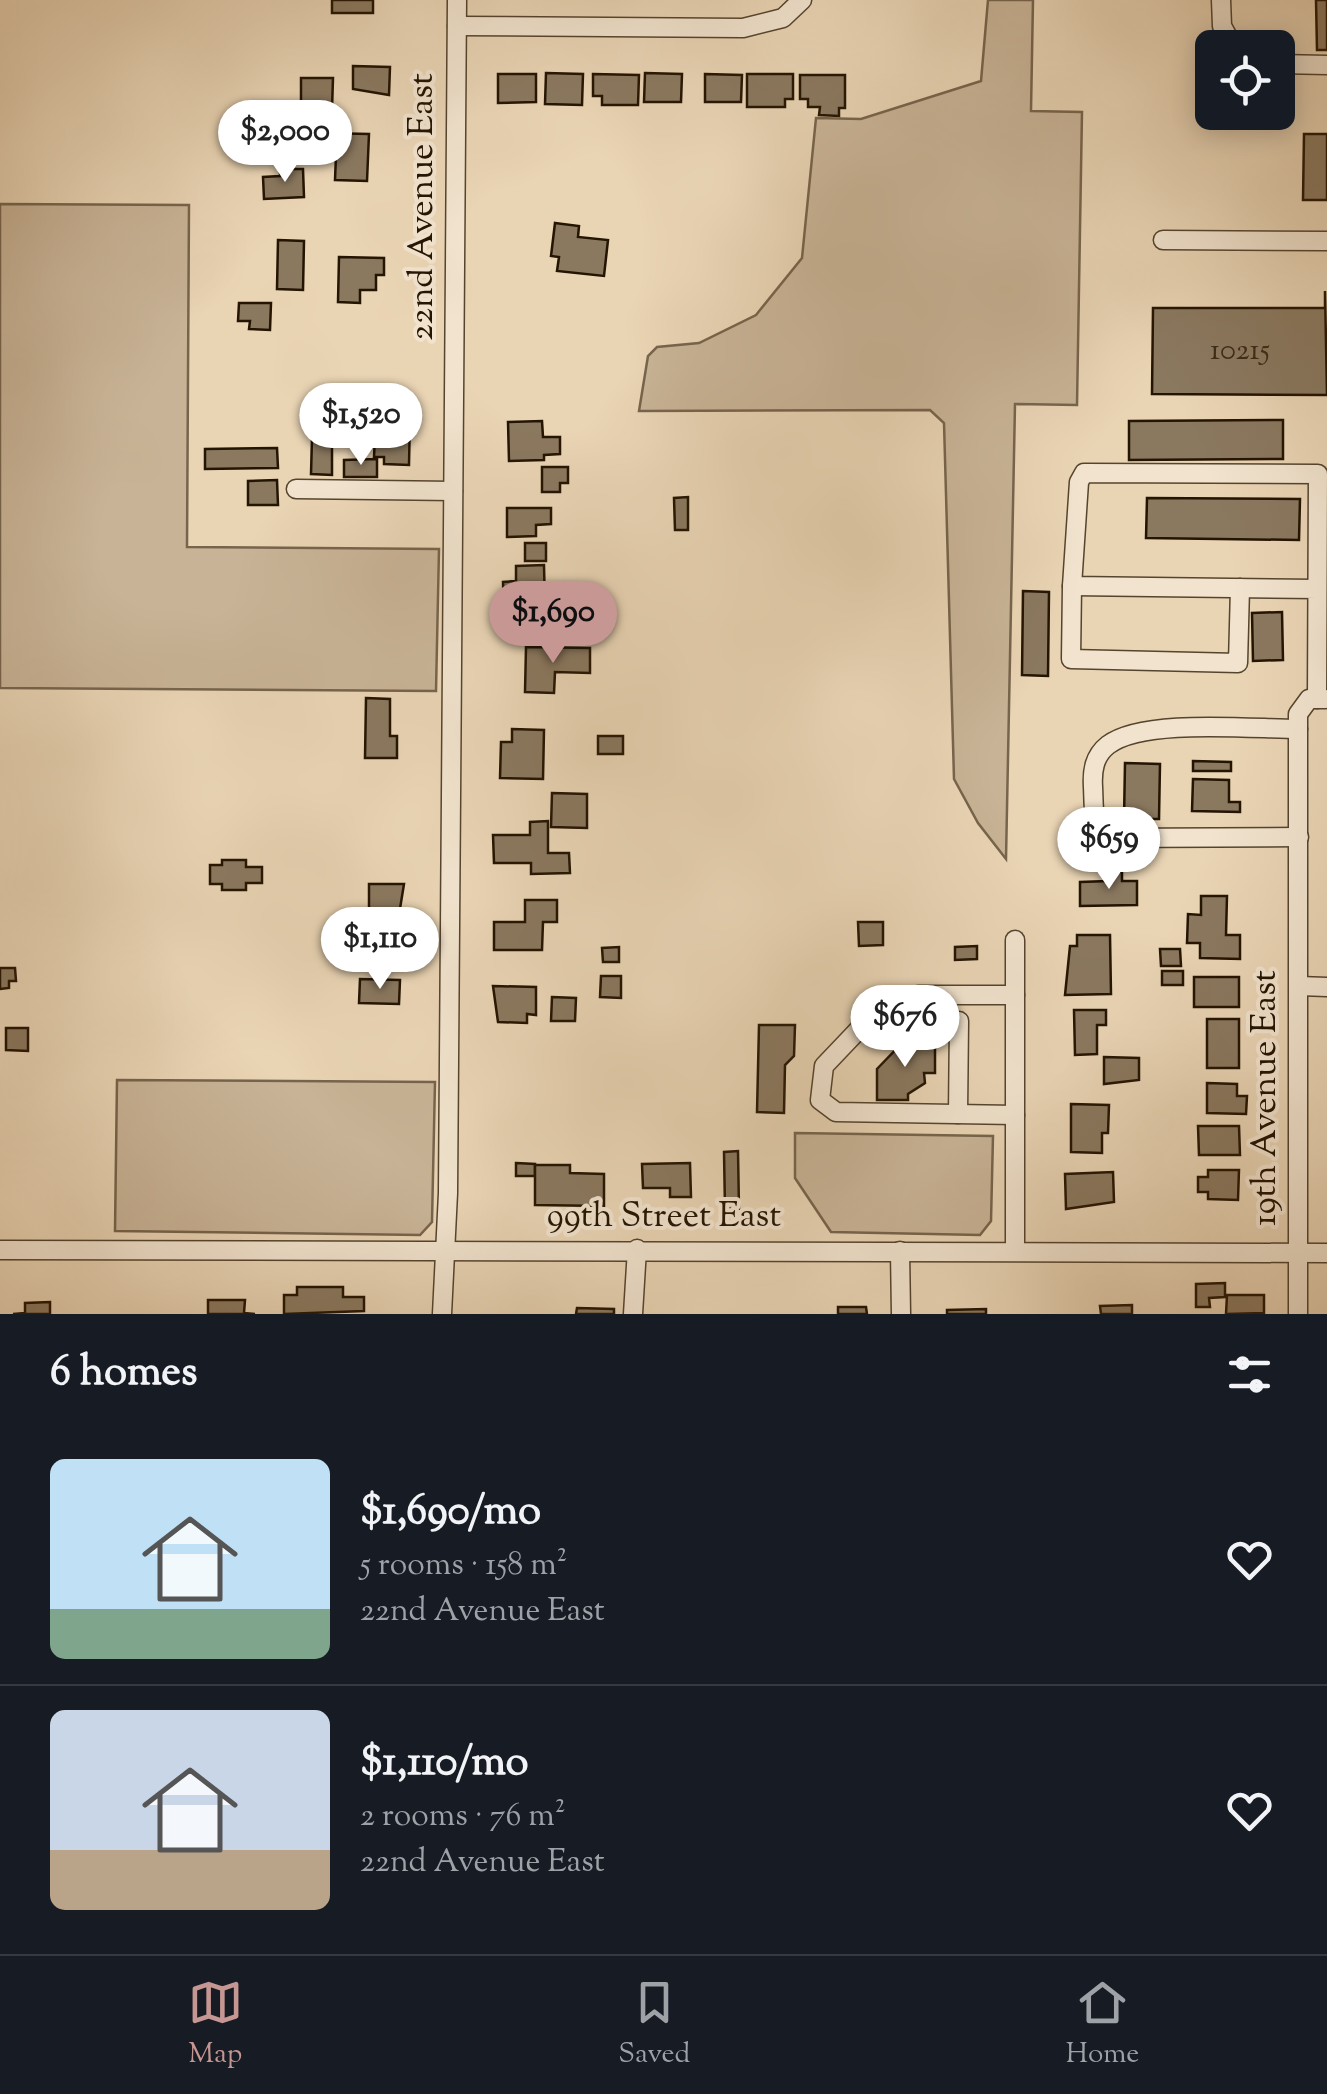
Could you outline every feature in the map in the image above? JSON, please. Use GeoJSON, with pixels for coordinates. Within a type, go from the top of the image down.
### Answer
{"type":"FeatureCollection","features":[{"type":"Feature","properties":{"kind":"street","name":"22nd Avenue East"},"geometry":{"type":"LineString","coordinates":[[442,1314],[448,1193],[457,0]]}},
{"type":"Feature","properties":{"kind":"street"},"geometry":{"type":"LineString","coordinates":[[457,26],[744,28],[783,18],[802,0]]}},
{"type":"Feature","properties":{"kind":"street"},"geometry":{"type":"LineString","coordinates":[[1222,0],[1224,30]]}},
{"type":"Feature","properties":{"kind":"street"},"geometry":{"type":"LineString","coordinates":[[1295,64],[1327,65]]}},
{"type":"Feature","properties":{"kind":"street"},"geometry":{"type":"LineString","coordinates":[[1164,240],[1327,241]]}},
{"type":"Feature","properties":{"kind":"street"},"geometry":{"type":"LineString","coordinates":[[1240,588],[1238,663],[1071,659],[1075,497],[1084,473],[1318,474],[1317,589],[1322,699],[1309,699],[1298,714],[1298,728],[1152,731],[1126,736],[1100,754],[1092,776],[1096,828],[1104,838],[1299,838]]}},
{"type":"Feature","properties":{"kind":"street"},"geometry":{"type":"LineString","coordinates":[[296,489],[454,492]]}},
{"type":"Feature","properties":{"kind":"street"},"geometry":{"type":"LineString","coordinates":[[1072,586],[1317,589]]}},
{"type":"Feature","properties":{"kind":"street","name":"19th Avenue East"},"geometry":{"type":"LineString","coordinates":[[1298,728],[1298,1314]]}},
{"type":"Feature","properties":{"kind":"street"},"geometry":{"type":"LineString","coordinates":[[1015,940],[1015,1251]]}},
{"type":"Feature","properties":{"kind":"street"},"geometry":{"type":"LineString","coordinates":[[1299,986],[1327,986]]}},
{"type":"Feature","properties":{"kind":"street"},"geometry":{"type":"LineString","coordinates":[[1015,995],[893,1000],[872,1012],[833,1053],[820,1074],[820,1100],[826,1109],[1015,1115]]}},
{"type":"Feature","properties":{"kind":"street"},"geometry":{"type":"LineString","coordinates":[[958,1114],[959,1021]]}},
{"type":"Feature","properties":{"kind":"street","name":"99th Street East"},"geometry":{"type":"LineString","coordinates":[[0,1250],[443,1248],[1327,1253]]}},
{"type":"Feature","properties":{"kind":"street"},"geometry":{"type":"LineString","coordinates":[[633,1314],[638,1250]]}},
{"type":"Feature","properties":{"kind":"street"},"geometry":{"type":"LineString","coordinates":[[900,1251],[901,1314]]}},
{"type":"Feature","properties":{"kind":"shaded area"},"geometry":{"type":"Polygon","coordinates":[[[988,0],[1033,0],[1031,111],[1082,112],[1077,405],[1015,404],[1006,859],[978,823],[954,779],[944,423],[930,410],[639,411],[648,356],[657,347],[699,343],[756,315],[802,258],[816,118],[861,119],[981,81],[988,0]]]}},
{"type":"Feature","properties":{"kind":"shaded area"},"geometry":{"type":"Polygon","coordinates":[[[0,204],[189,205],[187,547],[439,549],[436,691],[0,688],[0,204]]]}},
{"type":"Feature","properties":{"kind":"shaded area"},"geometry":{"type":"Polygon","coordinates":[[[117,1080],[435,1082],[432,1222],[420,1235],[115,1231],[117,1080]]]}},
{"type":"Feature","properties":{"kind":"shaded area"},"geometry":{"type":"Polygon","coordinates":[[[795,1133],[993,1136],[991,1221],[980,1235],[831,1232],[795,1178],[795,1133]]]}},
{"type":"Feature","properties":{"kind":"building"},"geometry":{"type":"Polygon","coordinates":[[[332,0],[373,0],[373,13],[332,13],[332,0]]]}},
{"type":"Feature","properties":{"kind":"building"},"geometry":{"type":"Polygon","coordinates":[[[1316,0],[1327,0],[1327,50],[1317,50],[1316,0]]]}},
{"type":"Feature","properties":{"kind":"building"},"geometry":{"type":"Polygon","coordinates":[[[353,66],[390,67],[389,95],[353,89],[353,66]]]}},
{"type":"Feature","properties":{"kind":"building"},"geometry":{"type":"Polygon","coordinates":[[[546,73],[583,74],[582,105],[545,104],[546,73]]]}},
{"type":"Feature","properties":{"kind":"building"},"geometry":{"type":"Polygon","coordinates":[[[645,73],[682,74],[681,102],[644,102],[645,73]]]}},
{"type":"Feature","properties":{"kind":"building"},"geometry":{"type":"Polygon","coordinates":[[[498,74],[536,74],[536,102],[498,103],[498,74]]]}},
{"type":"Feature","properties":{"kind":"building"},"geometry":{"type":"Polygon","coordinates":[[[593,74],[639,75],[638,105],[602,105],[602,96],[593,96],[593,74]]]}},
{"type":"Feature","properties":{"kind":"building"},"geometry":{"type":"Polygon","coordinates":[[[705,74],[742,75],[741,102],[705,102],[705,74]]]}},
{"type":"Feature","properties":{"kind":"building"},"geometry":{"type":"Polygon","coordinates":[[[747,74],[793,74],[793,99],[785,99],[785,107],[747,107],[747,74]]]}},
{"type":"Feature","properties":{"kind":"building"},"geometry":{"type":"Polygon","coordinates":[[[800,75],[845,75],[845,108],[839,108],[839,116],[819,115],[820,107],[808,107],[808,99],[800,99],[800,75]]]}},
{"type":"Feature","properties":{"kind":"building"},"geometry":{"type":"Polygon","coordinates":[[[301,78],[333,78],[332,110],[301,109],[301,78]]]}},
{"type":"Feature","properties":{"kind":"building"},"geometry":{"type":"Polygon","coordinates":[[[323,133],[369,134],[367,181],[335,180],[336,155],[323,155],[323,133]]]}},
{"type":"Feature","properties":{"kind":"building"},"geometry":{"type":"Polygon","coordinates":[[[1304,134],[1327,134],[1327,200],[1303,200],[1304,134]]]}},
{"type":"Feature","properties":{"kind":"building"},"geometry":{"type":"Polygon","coordinates":[[[280,169],[303,169],[304,197],[264,199],[263,177],[280,176],[280,169]]]}},
{"type":"Feature","properties":{"kind":"building"},"geometry":{"type":"Polygon","coordinates":[[[555,223],[579,226],[578,237],[608,240],[604,276],[557,271],[559,257],[551,256],[555,223]]]}},
{"type":"Feature","properties":{"kind":"building"},"geometry":{"type":"Polygon","coordinates":[[[278,240],[304,241],[303,290],[277,289],[278,240]]]}},
{"type":"Feature","properties":{"kind":"building"},"geometry":{"type":"Polygon","coordinates":[[[339,257],[384,258],[384,275],[376,275],[376,290],[360,290],[360,303],[338,302],[339,257]]]}},
{"type":"Feature","properties":{"kind":"building"},"geometry":{"type":"Polygon","coordinates":[[[1325,291],[1327,395],[1152,394],[1153,308],[1325,308],[1325,291]]]}},
{"type":"Feature","properties":{"kind":"building"},"geometry":{"type":"Polygon","coordinates":[[[239,303],[271,303],[270,330],[249,329],[250,321],[238,321],[239,303]]]}},
{"type":"Feature","properties":{"kind":"building"},"geometry":{"type":"Polygon","coordinates":[[[376,416],[410,417],[409,465],[384,464],[384,457],[374,457],[376,416]]]}},
{"type":"Feature","properties":{"kind":"building"},"geometry":{"type":"Polygon","coordinates":[[[1283,420],[1283,459],[1129,460],[1129,421],[1283,420]]]}},
{"type":"Feature","properties":{"kind":"building"},"geometry":{"type":"Polygon","coordinates":[[[542,421],[543,437],[560,437],[560,454],[544,455],[544,460],[509,461],[508,422],[542,421]]]}},
{"type":"Feature","properties":{"kind":"building"},"geometry":{"type":"Polygon","coordinates":[[[312,438],[332,439],[332,475],[311,474],[312,438]]]}},
{"type":"Feature","properties":{"kind":"building"},"geometry":{"type":"Polygon","coordinates":[[[277,448],[278,468],[205,469],[205,449],[277,448]]]}},
{"type":"Feature","properties":{"kind":"building"},"geometry":{"type":"Polygon","coordinates":[[[377,459],[377,477],[344,477],[344,460],[377,459]]]}},
{"type":"Feature","properties":{"kind":"building"},"geometry":{"type":"Polygon","coordinates":[[[542,467],[568,467],[568,483],[560,483],[560,492],[542,492],[542,467]]]}},
{"type":"Feature","properties":{"kind":"building"},"geometry":{"type":"Polygon","coordinates":[[[277,480],[278,505],[248,505],[248,481],[277,480]]]}},
{"type":"Feature","properties":{"kind":"building"},"geometry":{"type":"Polygon","coordinates":[[[688,497],[688,530],[675,530],[674,498],[688,497]]]}},
{"type":"Feature","properties":{"kind":"building"},"geometry":{"type":"Polygon","coordinates":[[[1147,498],[1300,499],[1299,540],[1146,538],[1147,498]]]}},
{"type":"Feature","properties":{"kind":"building"},"geometry":{"type":"Polygon","coordinates":[[[507,508],[551,508],[551,524],[536,525],[536,536],[507,537],[507,508]]]}},
{"type":"Feature","properties":{"kind":"building"},"geometry":{"type":"Polygon","coordinates":[[[525,543],[546,543],[546,561],[525,561],[525,543]]]}},
{"type":"Feature","properties":{"kind":"building"},"geometry":{"type":"Polygon","coordinates":[[[544,565],[545,608],[504,609],[503,582],[516,581],[516,566],[544,565]]]}},
{"type":"Feature","properties":{"kind":"building"},"geometry":{"type":"Polygon","coordinates":[[[1023,591],[1049,592],[1048,676],[1022,675],[1023,591]]]}},
{"type":"Feature","properties":{"kind":"building"},"geometry":{"type":"Polygon","coordinates":[[[1282,612],[1283,660],[1253,661],[1252,613],[1282,612]]]}},
{"type":"Feature","properties":{"kind":"building"},"geometry":{"type":"Polygon","coordinates":[[[526,647],[590,648],[590,673],[555,672],[554,693],[525,692],[526,647]]]}},
{"type":"Feature","properties":{"kind":"building"},"geometry":{"type":"Polygon","coordinates":[[[366,698],[390,699],[390,736],[397,736],[397,758],[365,758],[366,698]]]}},
{"type":"Feature","properties":{"kind":"building"},"geometry":{"type":"Polygon","coordinates":[[[512,729],[544,730],[543,779],[500,778],[501,742],[512,742],[512,729]]]}},
{"type":"Feature","properties":{"kind":"building"},"geometry":{"type":"Polygon","coordinates":[[[598,736],[623,736],[623,754],[598,754],[598,736]]]}},
{"type":"Feature","properties":{"kind":"building"},"geometry":{"type":"Polygon","coordinates":[[[1193,761],[1231,762],[1231,771],[1193,771],[1193,761]]]}},
{"type":"Feature","properties":{"kind":"building"},"geometry":{"type":"Polygon","coordinates":[[[1125,763],[1160,764],[1159,819],[1124,819],[1125,763]]]}},
{"type":"Feature","properties":{"kind":"building"},"geometry":{"type":"Polygon","coordinates":[[[1193,779],[1229,780],[1229,802],[1240,802],[1240,812],[1192,811],[1193,779]]]}},
{"type":"Feature","properties":{"kind":"building"},"geometry":{"type":"Polygon","coordinates":[[[552,793],[587,794],[587,828],[551,827],[552,793]]]}},
{"type":"Feature","properties":{"kind":"building"},"geometry":{"type":"Polygon","coordinates":[[[548,821],[548,853],[569,853],[570,873],[531,874],[531,863],[494,863],[493,835],[530,835],[530,822],[548,821]]]}},
{"type":"Feature","properties":{"kind":"building"},"geometry":{"type":"Polygon","coordinates":[[[222,860],[246,860],[246,867],[262,867],[262,883],[246,883],[246,890],[222,890],[222,884],[210,884],[210,865],[222,865],[222,860]]]}},
{"type":"Feature","properties":{"kind":"building"},"geometry":{"type":"Polygon","coordinates":[[[1108,872],[1122,872],[1122,881],[1137,881],[1137,905],[1080,906],[1080,882],[1108,881],[1108,872]]]}},
{"type":"Feature","properties":{"kind":"building"},"geometry":{"type":"Polygon","coordinates":[[[369,884],[404,884],[398,921],[369,922],[369,884]]]}},
{"type":"Feature","properties":{"kind":"building"},"geometry":{"type":"Polygon","coordinates":[[[1201,896],[1227,896],[1226,935],[1240,935],[1240,959],[1200,958],[1200,943],[1187,943],[1188,914],[1201,915],[1201,896]]]}},
{"type":"Feature","properties":{"kind":"building"},"geometry":{"type":"Polygon","coordinates":[[[525,900],[557,900],[557,922],[543,922],[542,950],[494,950],[494,922],[525,922],[525,900]]]}},
{"type":"Feature","properties":{"kind":"building"},"geometry":{"type":"Polygon","coordinates":[[[858,922],[883,922],[883,945],[859,946],[858,922]]]}},
{"type":"Feature","properties":{"kind":"building"},"geometry":{"type":"Polygon","coordinates":[[[1077,935],[1110,935],[1111,994],[1065,995],[1070,946],[1077,946],[1077,935]]]}},
{"type":"Feature","properties":{"kind":"building"},"geometry":{"type":"Polygon","coordinates":[[[977,946],[977,959],[955,960],[955,947],[977,946]]]}},
{"type":"Feature","properties":{"kind":"building"},"geometry":{"type":"Polygon","coordinates":[[[619,947],[619,962],[603,962],[602,948],[619,947]]]}},
{"type":"Feature","properties":{"kind":"building"},"geometry":{"type":"Polygon","coordinates":[[[1160,949],[1180,949],[1181,966],[1161,966],[1160,949]]]}},
{"type":"Feature","properties":{"kind":"building"},"geometry":{"type":"Polygon","coordinates":[[[0,968],[15,968],[16,981],[9,981],[9,988],[0,989],[0,968]]]}},
{"type":"Feature","properties":{"kind":"building"},"geometry":{"type":"Polygon","coordinates":[[[1162,971],[1183,971],[1183,985],[1162,985],[1162,971]]]}},
{"type":"Feature","properties":{"kind":"building"},"geometry":{"type":"Polygon","coordinates":[[[601,976],[621,976],[621,998],[600,997],[601,976]]]}},
{"type":"Feature","properties":{"kind":"building"},"geometry":{"type":"Polygon","coordinates":[[[1194,977],[1239,977],[1239,1007],[1194,1007],[1194,977]]]}},
{"type":"Feature","properties":{"kind":"building"},"geometry":{"type":"Polygon","coordinates":[[[360,979],[400,980],[399,1004],[359,1003],[360,979]]]}},
{"type":"Feature","properties":{"kind":"building"},"geometry":{"type":"Polygon","coordinates":[[[493,986],[536,987],[536,1015],[527,1014],[527,1023],[498,1022],[493,986]]]}},
{"type":"Feature","properties":{"kind":"building"},"geometry":{"type":"Polygon","coordinates":[[[552,997],[576,998],[575,1021],[551,1021],[552,997]]]}},
{"type":"Feature","properties":{"kind":"building"},"geometry":{"type":"Polygon","coordinates":[[[1074,1010],[1106,1010],[1106,1025],[1097,1025],[1097,1054],[1075,1055],[1074,1010]]]}},
{"type":"Feature","properties":{"kind":"building"},"geometry":{"type":"Polygon","coordinates":[[[1207,1019],[1239,1019],[1239,1068],[1207,1068],[1207,1019]]]}},
{"type":"Feature","properties":{"kind":"building"},"geometry":{"type":"Polygon","coordinates":[[[759,1025],[795,1025],[794,1056],[785,1065],[784,1113],[757,1112],[759,1025]]]}},
{"type":"Feature","properties":{"kind":"building"},"geometry":{"type":"Polygon","coordinates":[[[6,1028],[28,1028],[28,1051],[6,1050],[6,1028]]]}},
{"type":"Feature","properties":{"kind":"building"},"geometry":{"type":"Polygon","coordinates":[[[904,1041],[935,1042],[935,1073],[924,1073],[925,1083],[908,1094],[908,1100],[877,1100],[877,1069],[904,1041]]]}},
{"type":"Feature","properties":{"kind":"building"},"geometry":{"type":"Polygon","coordinates":[[[1104,1057],[1139,1058],[1139,1080],[1104,1084],[1104,1057]]]}},
{"type":"Feature","properties":{"kind":"building"},"geometry":{"type":"Polygon","coordinates":[[[1207,1083],[1237,1084],[1237,1096],[1247,1096],[1246,1114],[1207,1113],[1207,1083]]]}},
{"type":"Feature","properties":{"kind":"building"},"geometry":{"type":"Polygon","coordinates":[[[1071,1104],[1109,1105],[1108,1133],[1102,1133],[1102,1153],[1071,1152],[1071,1104]]]}},
{"type":"Feature","properties":{"kind":"building"},"geometry":{"type":"Polygon","coordinates":[[[1198,1126],[1239,1126],[1240,1155],[1199,1155],[1198,1126]]]}},
{"type":"Feature","properties":{"kind":"building"},"geometry":{"type":"Polygon","coordinates":[[[738,1151],[739,1209],[725,1209],[724,1152],[738,1151]]]}},
{"type":"Feature","properties":{"kind":"building"},"geometry":{"type":"Polygon","coordinates":[[[516,1163],[535,1164],[535,1176],[516,1176],[516,1163]]]}},
{"type":"Feature","properties":{"kind":"building"},"geometry":{"type":"Polygon","coordinates":[[[690,1163],[691,1197],[670,1197],[670,1188],[643,1188],[642,1164],[690,1163]]]}},
{"type":"Feature","properties":{"kind":"building"},"geometry":{"type":"Polygon","coordinates":[[[535,1165],[570,1165],[570,1173],[604,1174],[604,1206],[535,1205],[535,1165]]]}},
{"type":"Feature","properties":{"kind":"building"},"geometry":{"type":"Polygon","coordinates":[[[1208,1170],[1239,1170],[1238,1200],[1208,1199],[1208,1192],[1198,1192],[1198,1177],[1208,1177],[1208,1170]]]}},
{"type":"Feature","properties":{"kind":"building"},"geometry":{"type":"Polygon","coordinates":[[[1113,1172],[1114,1202],[1066,1209],[1065,1174],[1113,1172]]]}},
{"type":"Feature","properties":{"kind":"building"},"geometry":{"type":"Polygon","coordinates":[[[1225,1283],[1225,1297],[1209,1298],[1210,1307],[1196,1307],[1196,1284],[1225,1283]]]}},
{"type":"Feature","properties":{"kind":"building"},"geometry":{"type":"Polygon","coordinates":[[[297,1287],[343,1287],[343,1297],[364,1297],[364,1311],[284,1314],[284,1295],[297,1295],[297,1287]]]}},
{"type":"Feature","properties":{"kind":"building"},"geometry":{"type":"Polygon","coordinates":[[[1227,1295],[1264,1295],[1264,1313],[1226,1314],[1227,1295]]]}},
{"type":"Feature","properties":{"kind":"building"},"geometry":{"type":"Polygon","coordinates":[[[208,1300],[245,1300],[244,1313],[255,1314],[208,1314],[208,1300]]]}},
{"type":"Feature","properties":{"kind":"building"},"geometry":{"type":"Polygon","coordinates":[[[50,1302],[50,1314],[13,1314],[25,1313],[25,1303],[50,1302]]]}},
{"type":"Feature","properties":{"kind":"building"},"geometry":{"type":"Polygon","coordinates":[[[1132,1305],[1132,1314],[1101,1314],[1100,1306],[1132,1305]]]}},
{"type":"Feature","properties":{"kind":"building"},"geometry":{"type":"Polygon","coordinates":[[[838,1307],[866,1307],[867,1314],[838,1314],[838,1307]]]}},
{"type":"Feature","properties":{"kind":"building"},"geometry":{"type":"Polygon","coordinates":[[[577,1308],[614,1309],[614,1314],[576,1314],[577,1308]]]}},
{"type":"Feature","properties":{"kind":"building"},"geometry":{"type":"Polygon","coordinates":[[[986,1309],[986,1314],[947,1314],[947,1310],[986,1309]]]}}]}
